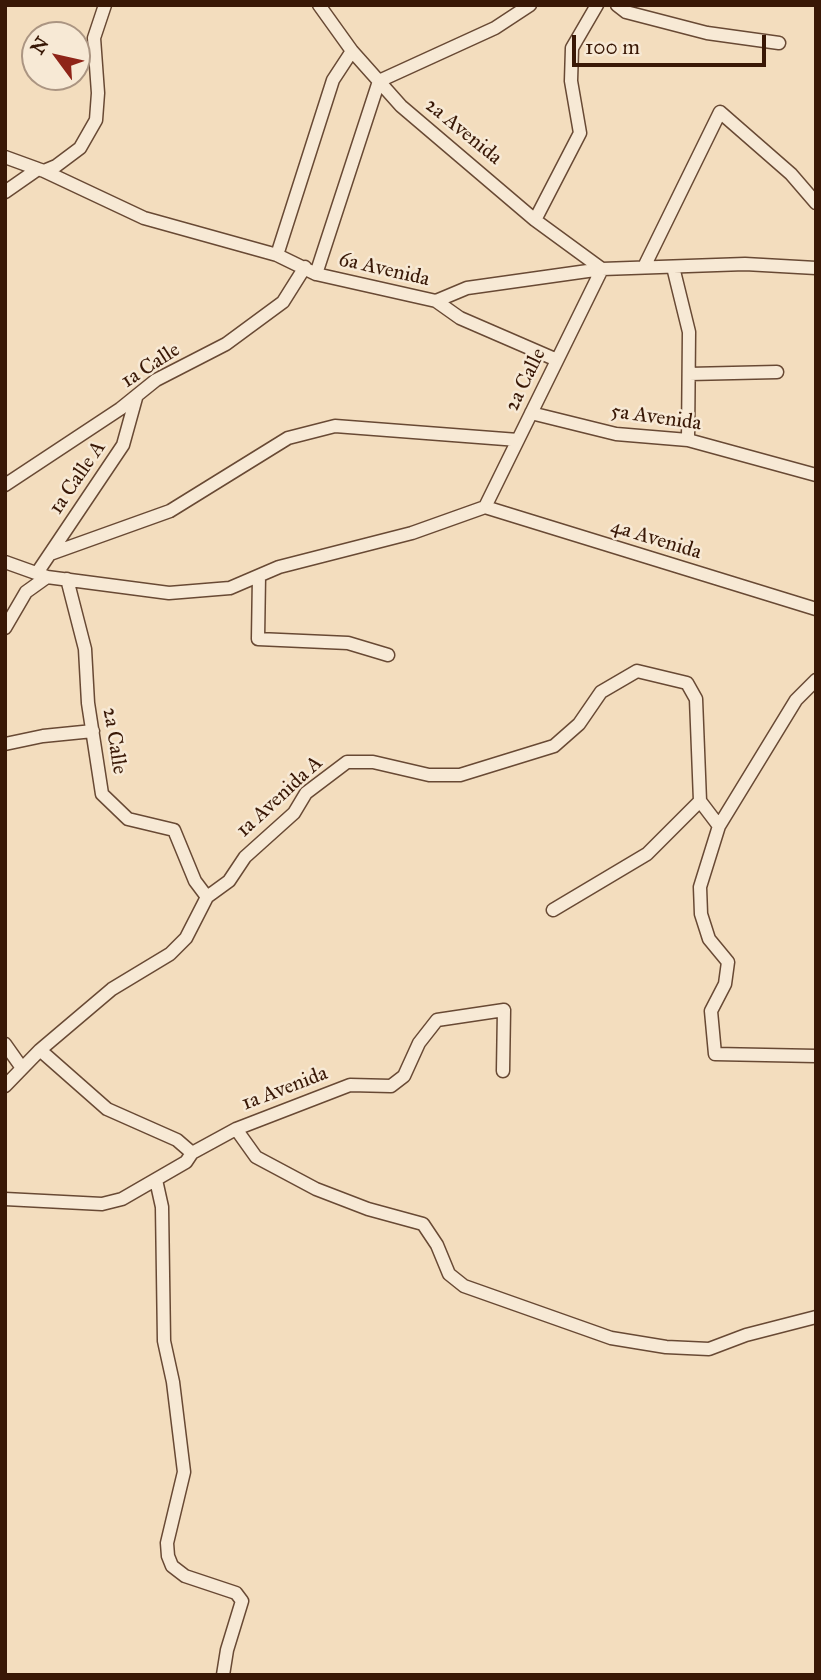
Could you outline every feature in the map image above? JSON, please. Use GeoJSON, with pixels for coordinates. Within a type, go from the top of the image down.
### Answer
{"type":"FeatureCollection","features":[{"type":"Feature","properties":{"kind":"street"},"geometry":{"type":"LineString","coordinates":[[5,192],[80,148],[96,120],[99,93],[94,38],[105,5]]}},
{"type":"Feature","properties":{"kind":"street","name":"2a Avenida"},"geometry":{"type":"LineString","coordinates":[[319,5],[352,51],[401,106],[535,220],[602,269]]}},
{"type":"Feature","properties":{"kind":"street"},"geometry":{"type":"LineString","coordinates":[[379,81],[495,28],[530,5]]}},
{"type":"Feature","properties":{"kind":"street"},"geometry":{"type":"LineString","coordinates":[[535,220],[580,133],[571,81],[572,48],[597,5]]}},
{"type":"Feature","properties":{"kind":"street"},"geometry":{"type":"LineString","coordinates":[[617,5],[626,12],[707,33],[779,43]]}},
{"type":"Feature","properties":{"kind":"street"},"geometry":{"type":"LineString","coordinates":[[277,255],[333,80],[352,51]]}},
{"type":"Feature","properties":{"kind":"street","name":"1a Calle"},"geometry":{"type":"LineString","coordinates":[[5,485],[136,398],[156,380],[226,344],[283,302],[310,270],[379,81]]}},
{"type":"Feature","properties":{"kind":"street"},"geometry":{"type":"LineString","coordinates":[[644,267],[720,112],[790,174],[816,203]]}},
{"type":"Feature","properties":{"kind":"street","name":"6a Avenida"},"geometry":{"type":"LineString","coordinates":[[5,157],[41,170],[144,218],[277,255],[310,270],[436,301],[467,288],[602,269],[745,264],[816,268]]}},
{"type":"Feature","properties":{"kind":"street"},"geometry":{"type":"LineString","coordinates":[[673,268],[689,331],[688,440]]}},
{"type":"Feature","properties":{"kind":"street","name":"2a Calle"},"geometry":{"type":"LineString","coordinates":[[485,507],[602,269]]}},
{"type":"Feature","properties":{"kind":"street"},"geometry":{"type":"LineString","coordinates":[[436,301],[460,318],[556,360]]}},
{"type":"Feature","properties":{"kind":"street"},"geometry":{"type":"LineString","coordinates":[[689,374],[777,372]]}},
{"type":"Feature","properties":{"kind":"street","name":"1a Calle A"},"geometry":{"type":"LineString","coordinates":[[5,628],[26,592],[42,575],[50,554],[123,445],[136,398]]}},
{"type":"Feature","properties":{"kind":"street","name":"5a Avenida"},"geometry":{"type":"LineString","coordinates":[[531,413],[615,434],[688,440],[816,475]]}},
{"type":"Feature","properties":{"kind":"street"},"geometry":{"type":"LineString","coordinates":[[50,554],[170,511],[288,438],[335,426],[518,440]]}},
{"type":"Feature","properties":{"kind":"street"},"geometry":{"type":"LineString","coordinates":[[5,562],[42,575],[169,593],[230,588],[279,567],[412,533],[485,507]]}},
{"type":"Feature","properties":{"kind":"street","name":"4a Avenida"},"geometry":{"type":"LineString","coordinates":[[485,507],[816,610]]}},
{"type":"Feature","properties":{"kind":"street"},"geometry":{"type":"LineString","coordinates":[[259,576],[258,639],[348,643],[388,655]]}},
{"type":"Feature","properties":{"kind":"street","name":"2a Calle"},"geometry":{"type":"LineString","coordinates":[[67,579],[85,649],[102,794],[128,819],[173,830],[195,881],[207,897]]}},
{"type":"Feature","properties":{"kind":"street","name":"1a Avenida A"},"geometry":{"type":"LineString","coordinates":[[5,1086],[40,1051],[113,989],[170,954],[186,938],[207,897],[229,881],[245,857],[294,813],[306,793],[347,762],[373,762],[429,775],[460,775],[554,746],[579,724],[601,692],[637,671],[687,684],[696,699],[700,801]]}},
{"type":"Feature","properties":{"kind":"street"},"geometry":{"type":"LineString","coordinates":[[816,680],[796,700],[719,826],[700,887],[701,914],[709,939],[728,962],[725,984],[711,1011],[715,1054],[816,1056]]}},
{"type":"Feature","properties":{"kind":"street"},"geometry":{"type":"LineString","coordinates":[[5,744],[43,736],[93,731]]}},
{"type":"Feature","properties":{"kind":"street"},"geometry":{"type":"LineString","coordinates":[[553,910],[647,855],[700,801],[719,826]]}},
{"type":"Feature","properties":{"kind":"street","name":"1a Avenida"},"geometry":{"type":"LineString","coordinates":[[5,1199],[102,1204],[122,1199],[186,1162],[192,1153],[236,1129],[350,1085],[391,1086],[404,1076],[419,1043],[437,1020],[503,1010],[503,1071]]}},
{"type":"Feature","properties":{"kind":"street"},"geometry":{"type":"LineString","coordinates":[[5,1045],[22,1068]]}},
{"type":"Feature","properties":{"kind":"street"},"geometry":{"type":"LineString","coordinates":[[40,1051],[107,1110],[177,1140],[192,1153]]}},
{"type":"Feature","properties":{"kind":"street"},"geometry":{"type":"LineString","coordinates":[[236,1129],[256,1157],[316,1189],[368,1209],[423,1224],[437,1245],[449,1274],[464,1286],[485,1296],[558,1316],[611,1338],[666,1348],[709,1349],[746,1335],[816,1317]]}},
{"type":"Feature","properties":{"kind":"street"},"geometry":{"type":"LineString","coordinates":[[156,1180],[162,1207],[164,1341],[173,1382],[184,1472],[167,1543],[167,1556],[172,1566],[185,1576],[236,1593],[242,1601],[223,1675]]}}]}
